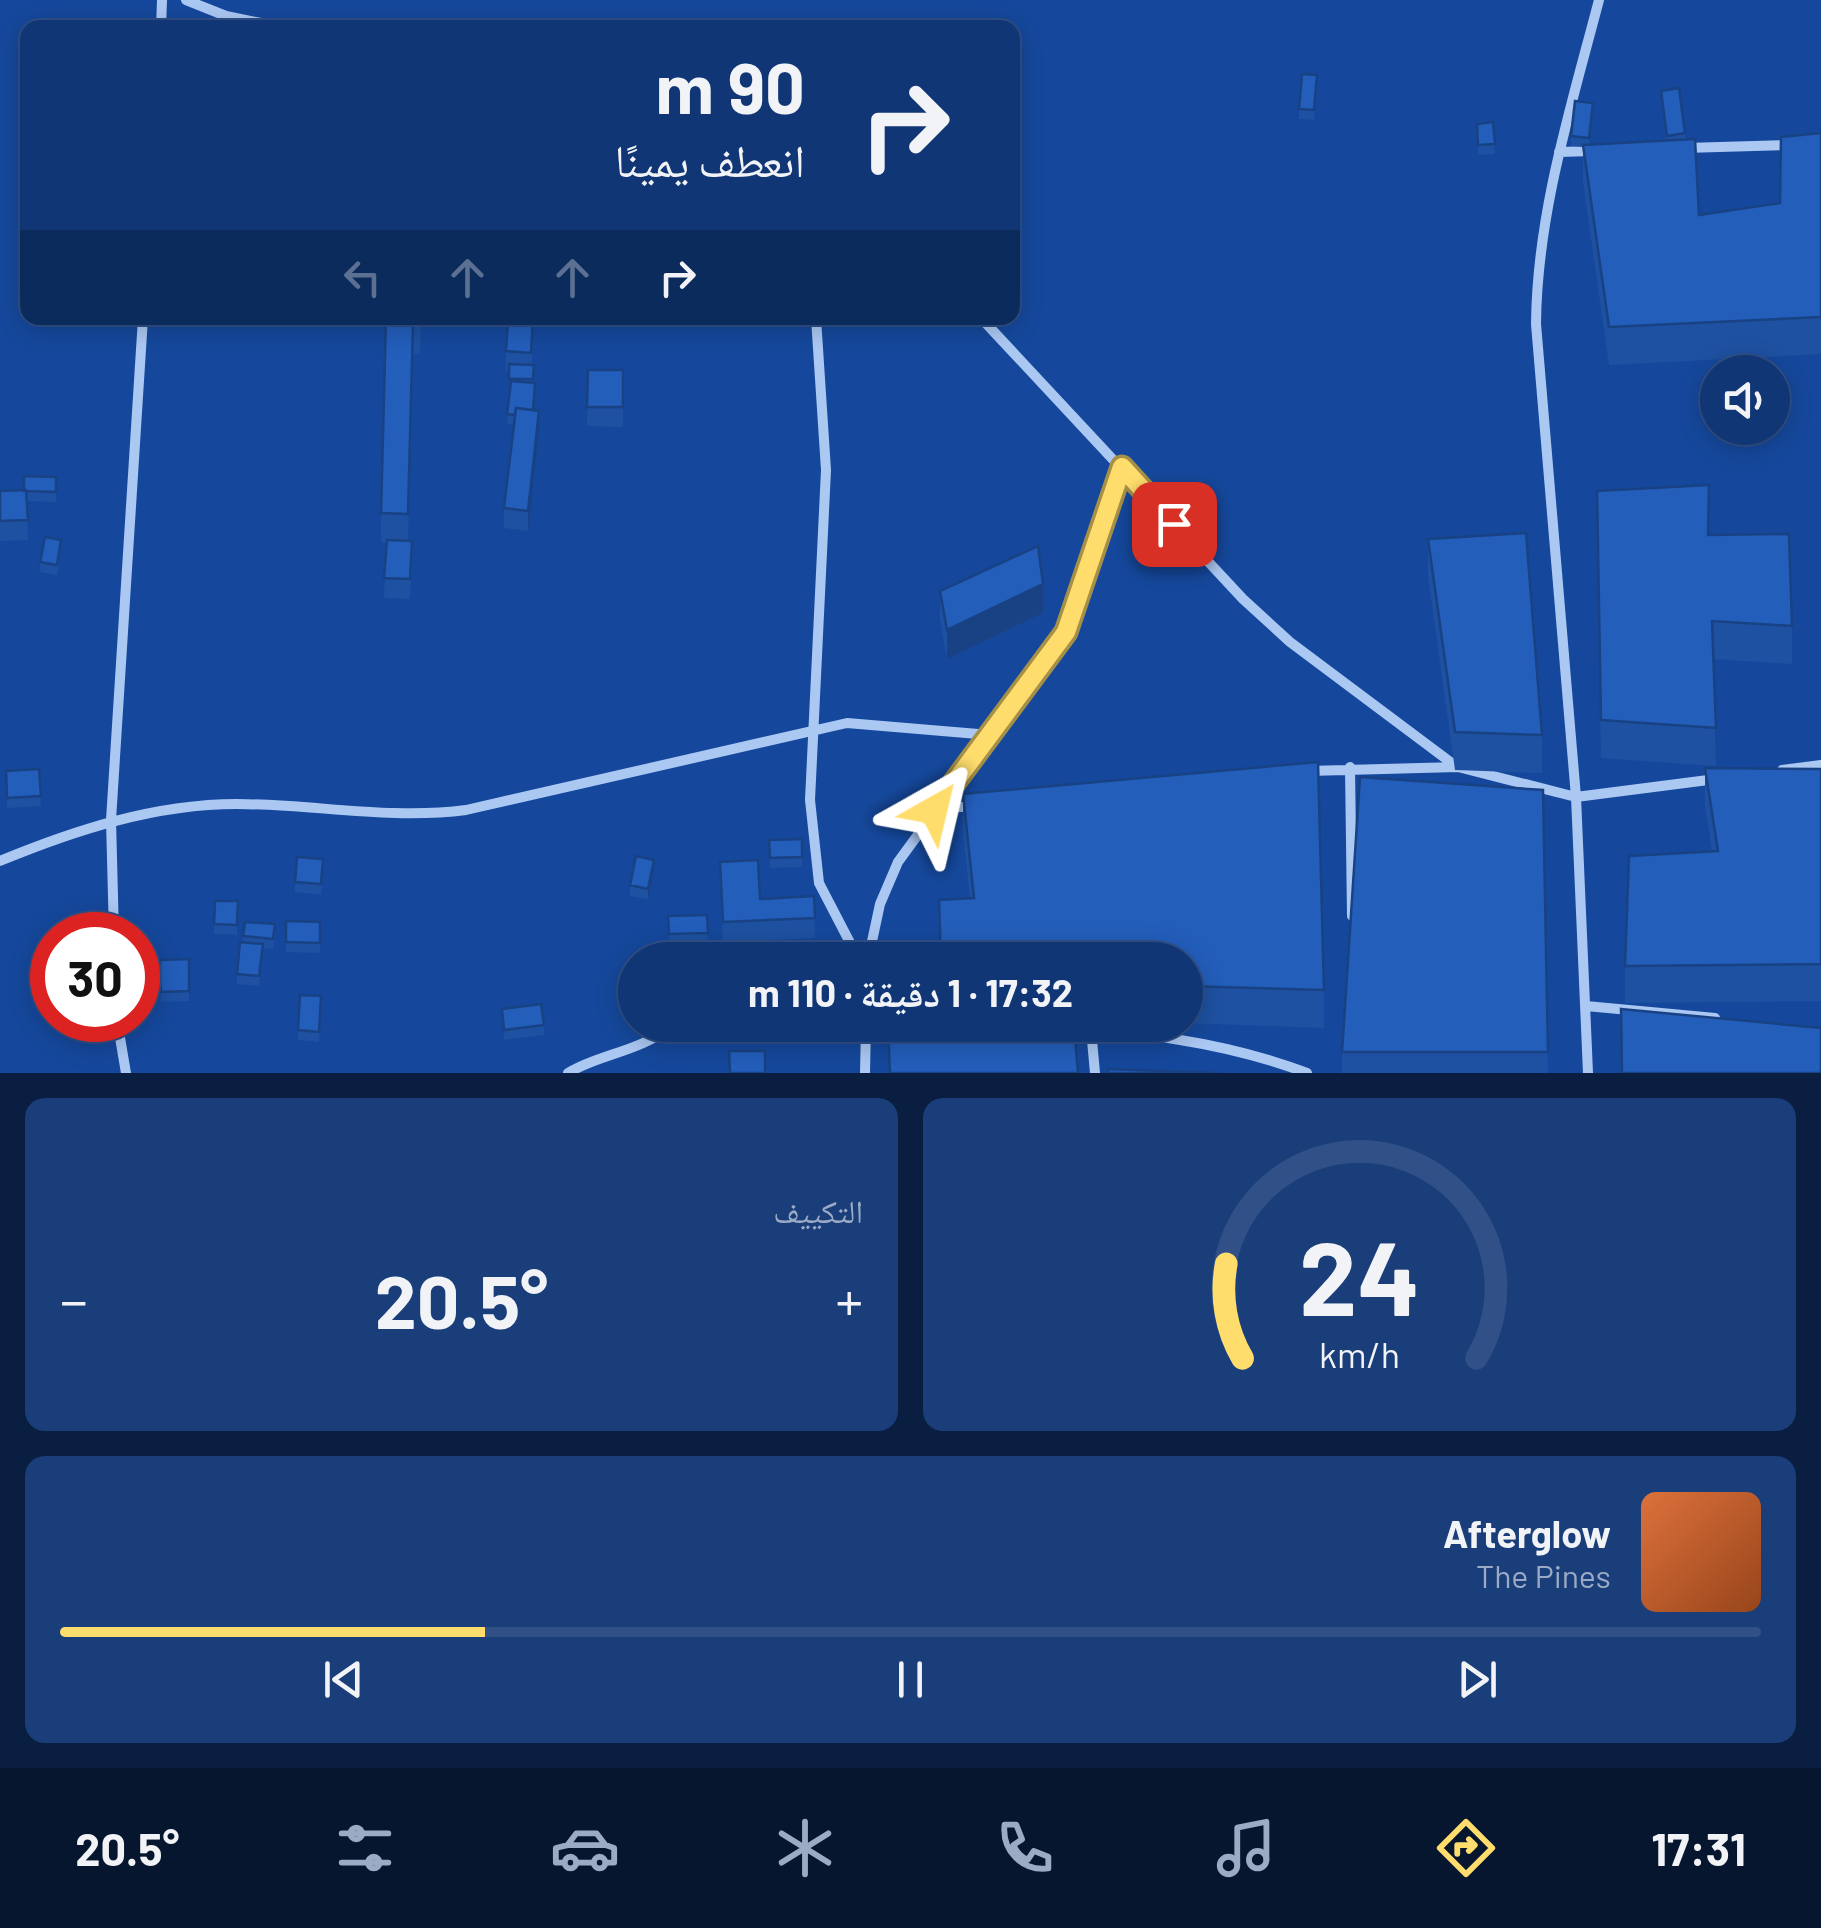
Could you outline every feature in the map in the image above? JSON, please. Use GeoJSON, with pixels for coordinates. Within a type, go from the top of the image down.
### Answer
{"type":"FeatureCollection","features":[{"type":"Feature","properties":{"kind":"street"},"geometry":{"type":"LineString","coordinates":[[186,0],[246,20]]}},
{"type":"Feature","properties":{"kind":"street"},"geometry":{"type":"LineString","coordinates":[[1588,1073],[1576,797],[1536,324],[1536,268],[1559,152],[1598,0]]}},
{"type":"Feature","properties":{"kind":"street"},"geometry":{"type":"LineString","coordinates":[[1672,148],[1821,144]]}},
{"type":"Feature","properties":{"kind":"street"},"geometry":{"type":"LineString","coordinates":[[1559,152],[1615,150]]}},
{"type":"Feature","properties":{"kind":"street"},"geometry":{"type":"LineString","coordinates":[[114,912],[112,820],[143,325]]}},
{"type":"Feature","properties":{"kind":"street"},"geometry":{"type":"LineString","coordinates":[[816,325],[826,470],[810,800],[819,884],[850,942]]}},
{"type":"Feature","properties":{"kind":"street"},"geometry":{"type":"LineString","coordinates":[[987,325],[1290,642],[1458,768]]}},
{"type":"Feature","properties":{"kind":"street"},"geometry":{"type":"LineString","coordinates":[[872,942],[880,904],[898,862],[1066,632],[1122,467]]}},
{"type":"Feature","properties":{"kind":"street"},"geometry":{"type":"LineString","coordinates":[[0,861],[112,820],[232,804],[426,815],[466,810],[813,728],[863,723],[990,736]]}},
{"type":"Feature","properties":{"kind":"street"},"geometry":{"type":"LineString","coordinates":[[1761,773],[1821,765]]}},
{"type":"Feature","properties":{"kind":"street"},"geometry":{"type":"LineString","coordinates":[[1291,773],[1350,767],[1458,768],[1576,797],[1724,778]]}},
{"type":"Feature","properties":{"kind":"street"},"geometry":{"type":"LineString","coordinates":[[1350,767],[1352,939]]}},
{"type":"Feature","properties":{"kind":"street"},"geometry":{"type":"LineString","coordinates":[[934,810],[994,804]]}},
{"type":"Feature","properties":{"kind":"street"},"geometry":{"type":"LineString","coordinates":[[806,896],[819,884]]}},
{"type":"Feature","properties":{"kind":"street"},"geometry":{"type":"LineString","coordinates":[[758,942],[779,922]]}},
{"type":"Feature","properties":{"kind":"street"},"geometry":{"type":"LineString","coordinates":[[1586,1006],[1723,1019]]}},
{"type":"Feature","properties":{"kind":"street"},"geometry":{"type":"LineString","coordinates":[[121,1042],[126,1073]]}},
{"type":"Feature","properties":{"kind":"street"},"geometry":{"type":"LineString","coordinates":[[568,1073],[596,1058],[645,1042]]}},
{"type":"Feature","properties":{"kind":"street"},"geometry":{"type":"LineString","coordinates":[[864,1073],[865,1042]]}},
{"type":"Feature","properties":{"kind":"street"},"geometry":{"type":"LineString","coordinates":[[1092,1042],[1095,1073]]}},
{"type":"Feature","properties":{"kind":"street"},"geometry":{"type":"LineString","coordinates":[[1188,1042],[1248,1050],[1308,1073]]}},
{"type":"Feature","properties":{"kind":"building"},"geometry":{"type":"Polygon","coordinates":[[[1302,74],[1317,75],[1314,110],[1299,109],[1302,74]]]}},
{"type":"Feature","properties":{"kind":"building"},"geometry":{"type":"Polygon","coordinates":[[[1679,88],[1685,133],[1667,136],[1661,91],[1679,88]]]}},
{"type":"Feature","properties":{"kind":"building"},"geometry":{"type":"Polygon","coordinates":[[[1575,101],[1593,103],[1589,138],[1571,136],[1575,101]]]}},
{"type":"Feature","properties":{"kind":"building"},"geometry":{"type":"Polygon","coordinates":[[[1493,122],[1495,144],[1478,145],[1477,124],[1493,122]]]}},
{"type":"Feature","properties":{"kind":"building"},"geometry":{"type":"Polygon","coordinates":[[[1821,133],[1821,317],[1609,327],[1583,145],[1695,139],[1699,215],[1780,203],[1781,137],[1821,133]]]}},
{"type":"Feature","properties":{"kind":"building"},"geometry":{"type":"Polygon","coordinates":[[[386,325],[413,325],[408,514],[381,513],[386,325]]]}},
{"type":"Feature","properties":{"kind":"building"},"geometry":{"type":"Polygon","coordinates":[[[508,325],[533,325],[531,353],[506,351],[508,325]]]}},
{"type":"Feature","properties":{"kind":"building"},"geometry":{"type":"Polygon","coordinates":[[[509,364],[534,365],[533,379],[509,379],[509,364]]]}},
{"type":"Feature","properties":{"kind":"building"},"geometry":{"type":"Polygon","coordinates":[[[588,370],[623,370],[623,407],[587,407],[588,370]]]}},
{"type":"Feature","properties":{"kind":"building"},"geometry":{"type":"Polygon","coordinates":[[[511,381],[535,383],[533,410],[516,408],[515,415],[507,414],[511,381]]]}},
{"type":"Feature","properties":{"kind":"building"},"geometry":{"type":"Polygon","coordinates":[[[516,408],[539,411],[528,511],[504,508],[516,408]]]}},
{"type":"Feature","properties":{"kind":"building"},"geometry":{"type":"Polygon","coordinates":[[[24,476],[56,477],[56,492],[24,491],[24,476]]]}},
{"type":"Feature","properties":{"kind":"building"},"geometry":{"type":"Polygon","coordinates":[[[1709,485],[1708,535],[1789,534],[1792,626],[1712,621],[1716,728],[1601,720],[1597,491],[1709,485]]]}},
{"type":"Feature","properties":{"kind":"building"},"geometry":{"type":"Polygon","coordinates":[[[26,490],[28,520],[0,521],[0,491],[26,490]]]}},
{"type":"Feature","properties":{"kind":"building"},"geometry":{"type":"Polygon","coordinates":[[[1526,533],[1542,735],[1455,732],[1428,539],[1526,533]]]}},
{"type":"Feature","properties":{"kind":"building"},"geometry":{"type":"Polygon","coordinates":[[[45,537],[61,540],[57,565],[40,562],[45,537]]]}},
{"type":"Feature","properties":{"kind":"building"},"geometry":{"type":"Polygon","coordinates":[[[387,540],[412,541],[410,579],[384,578],[387,540]]]}},
{"type":"Feature","properties":{"kind":"building"},"geometry":{"type":"Polygon","coordinates":[[[1038,546],[1043,584],[947,630],[940,591],[1038,546]]]}},
{"type":"Feature","properties":{"kind":"building"},"geometry":{"type":"Polygon","coordinates":[[[1318,762],[1324,990],[1203,987],[1203,942],[940,942],[939,900],[974,898],[963,794],[1318,762]]]}},
{"type":"Feature","properties":{"kind":"building"},"geometry":{"type":"Polygon","coordinates":[[[1705,768],[1821,769],[1821,964],[1625,966],[1629,856],[1718,851],[1705,768]]]}},
{"type":"Feature","properties":{"kind":"building"},"geometry":{"type":"Polygon","coordinates":[[[39,769],[41,796],[7,798],[6,771],[39,769]]]}},
{"type":"Feature","properties":{"kind":"building"},"geometry":{"type":"Polygon","coordinates":[[[1360,777],[1543,790],[1548,1052],[1342,1052],[1360,777]]]}},
{"type":"Feature","properties":{"kind":"building"},"geometry":{"type":"Polygon","coordinates":[[[802,839],[802,857],[770,858],[769,840],[802,839]]]}},
{"type":"Feature","properties":{"kind":"building"},"geometry":{"type":"Polygon","coordinates":[[[636,856],[654,860],[648,889],[630,885],[636,856]]]}},
{"type":"Feature","properties":{"kind":"building"},"geometry":{"type":"Polygon","coordinates":[[[297,857],[323,859],[321,884],[295,882],[297,857]]]}},
{"type":"Feature","properties":{"kind":"building"},"geometry":{"type":"Polygon","coordinates":[[[758,860],[760,899],[814,896],[815,918],[723,922],[720,862],[758,860]]]}},
{"type":"Feature","properties":{"kind":"building"},"geometry":{"type":"Polygon","coordinates":[[[215,901],[238,901],[237,925],[214,924],[215,901]]]}},
{"type":"Feature","properties":{"kind":"building"},"geometry":{"type":"Polygon","coordinates":[[[707,915],[708,933],[669,934],[668,916],[707,915]]]}},
{"type":"Feature","properties":{"kind":"building"},"geometry":{"type":"Polygon","coordinates":[[[286,921],[320,922],[320,943],[286,942],[286,921]]]}},
{"type":"Feature","properties":{"kind":"building"},"geometry":{"type":"Polygon","coordinates":[[[245,922],[275,924],[273,939],[243,936],[245,922]]]}},
{"type":"Feature","properties":{"kind":"building"},"geometry":{"type":"Polygon","coordinates":[[[240,942],[263,944],[259,976],[237,974],[240,942]]]}},
{"type":"Feature","properties":{"kind":"building"},"geometry":{"type":"Polygon","coordinates":[[[189,959],[189,991],[161,992],[160,960],[189,959]]]}},
{"type":"Feature","properties":{"kind":"building"},"geometry":{"type":"Polygon","coordinates":[[[300,995],[321,996],[319,1032],[298,1030],[300,995]]]}},
{"type":"Feature","properties":{"kind":"building"},"geometry":{"type":"Polygon","coordinates":[[[541,1004],[544,1025],[504,1030],[502,1009],[541,1004]]]}},
{"type":"Feature","properties":{"kind":"building"},"geometry":{"type":"Polygon","coordinates":[[[1621,1009],[1821,1028],[1821,1073],[1622,1073],[1621,1009]]]}},
{"type":"Feature","properties":{"kind":"building"},"geometry":{"type":"Polygon","coordinates":[[[889,1042],[1075,1042],[1078,1073],[890,1073],[889,1042]]]}},
{"type":"Feature","properties":{"kind":"building"},"geometry":{"type":"Polygon","coordinates":[[[729,1051],[765,1051],[765,1073],[730,1073],[729,1051]]]}},
{"type":"Feature","properties":{"kind":"building"},"geometry":{"type":"Polygon","coordinates":[[[1108,1069],[1220,1073],[1108,1073],[1108,1069]]]}},
{"type":"Feature","properties":{"kind":"route"},"geometry":{"type":"LineString","coordinates":[[934,810],[1066,632],[1122,467],[1174,524]]}}]}
